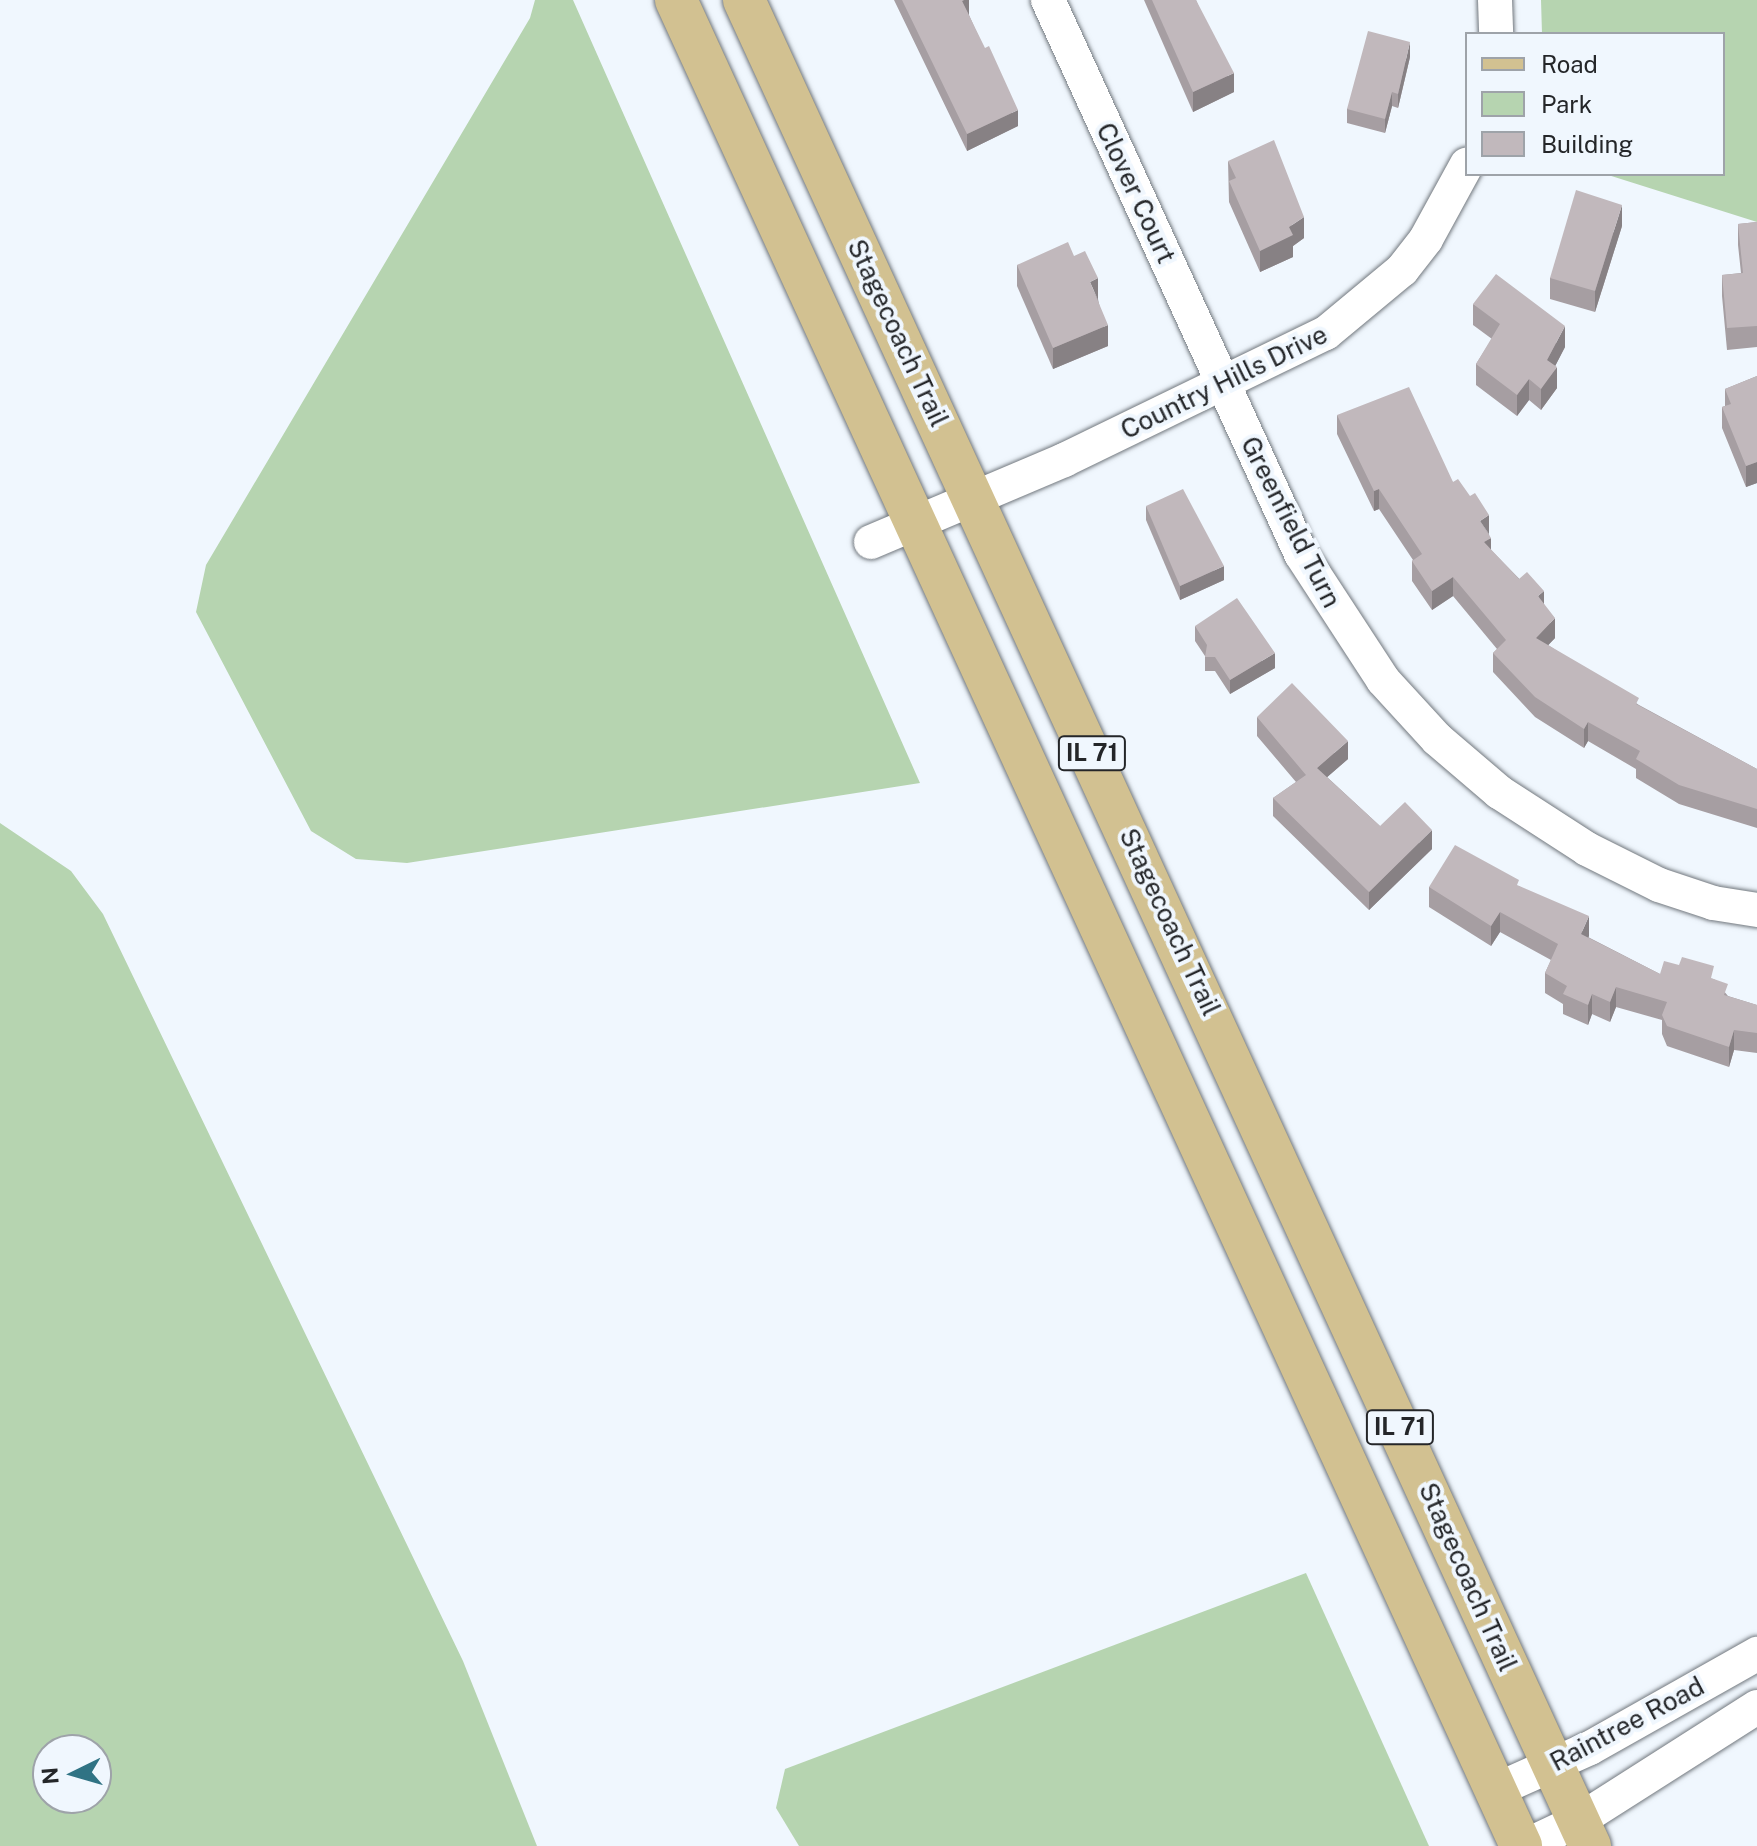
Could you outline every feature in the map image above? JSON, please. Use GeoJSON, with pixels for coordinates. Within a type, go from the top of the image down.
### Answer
{"type":"FeatureCollection","features":[{"type":"Feature","properties":{"kind":"main road","name":"IL 71"},"geometry":{"type":"LineString","coordinates":[[676,0],[1523,1846]]}},
{"type":"Feature","properties":{"kind":"main road","name":"Stagecoach Trail"},"geometry":{"type":"LineString","coordinates":[[744,0],[975,498],[1584,1833]]}},
{"type":"Feature","properties":{"kind":"street","name":"Clover Court"},"geometry":{"type":"LineString","coordinates":[[1048,0],[1225,385]]}},
{"type":"Feature","properties":{"kind":"street"},"geometry":{"type":"LineString","coordinates":[[1495,0],[1496,32]]}},
{"type":"Feature","properties":{"kind":"street","name":"Country Hills Drive"},"geometry":{"type":"LineString","coordinates":[[871,542],[1293,354],[1373,297],[1426,239],[1465,168]]}},
{"type":"Feature","properties":{"kind":"street","name":"Greenfield Turn"},"geometry":{"type":"LineString","coordinates":[[1225,385],[1301,554],[1331,607],[1383,680],[1437,739],[1499,792],[1587,849],[1659,885],[1713,903],[1757,910]]}},
{"type":"Feature","properties":{"kind":"street","name":"Raintree Road"},"geometry":{"type":"LineString","coordinates":[[1496,1790],[1553,1764],[1757,1654]]}},
{"type":"Feature","properties":{"kind":"street","name":"Raintree Road"},"geometry":{"type":"LineString","coordinates":[[1523,1846],[1584,1833],[1757,1707]]}},
{"type":"Feature","properties":{"kind":"green space"},"geometry":{"type":"Polygon","coordinates":[[[535,0],[573,0],[920,783],[407,863],[356,859],[311,831],[196,612],[206,565],[530,18],[535,0]]]}},
{"type":"Feature","properties":{"kind":"green space"},"geometry":{"type":"Polygon","coordinates":[[[1541,0],[1757,0],[1757,222],[1611,176],[1725,176],[1725,32],[1542,32],[1541,0]]]}},
{"type":"Feature","properties":{"kind":"green space"},"geometry":{"type":"Polygon","coordinates":[[[0,823],[71,871],[103,914],[463,1661],[537,1846],[0,1846],[0,823]]]}},
{"type":"Feature","properties":{"kind":"green space"},"geometry":{"type":"Polygon","coordinates":[[[1306,1573],[1429,1846],[799,1846],[776,1808],[785,1769],[1306,1573]]]}},
{"type":"Feature","properties":{"kind":"building"},"geometry":{"type":"Polygon","coordinates":[[[902,0],[964,0],[1018,110],[967,134],[902,0]]]}},
{"type":"Feature","properties":{"kind":"building"},"geometry":{"type":"Polygon","coordinates":[[[1152,0],[1196,0],[1234,73],[1193,92],[1152,0]]]}},
{"type":"Feature","properties":{"kind":"building"},"geometry":{"type":"Polygon","coordinates":[[[1368,31],[1410,42],[1398,94],[1392,92],[1385,119],[1347,109],[1368,31]]]}},
{"type":"Feature","properties":{"kind":"building"},"geometry":{"type":"Polygon","coordinates":[[[1274,140],[1304,217],[1289,227],[1293,235],[1260,251],[1229,181],[1236,178],[1228,161],[1274,140]]]}},
{"type":"Feature","properties":{"kind":"building"},"geometry":{"type":"Polygon","coordinates":[[[1576,190],[1622,205],[1595,291],[1550,278],[1576,190]]]}},
{"type":"Feature","properties":{"kind":"building"},"geometry":{"type":"Polygon","coordinates":[[[1757,222],[1757,326],[1727,328],[1722,275],[1743,273],[1738,224],[1757,222]]]}},
{"type":"Feature","properties":{"kind":"building"},"geometry":{"type":"Polygon","coordinates":[[[1068,242],[1074,256],[1085,251],[1098,278],[1090,282],[1108,325],[1053,348],[1017,265],[1068,242]]]}},
{"type":"Feature","properties":{"kind":"building"},"geometry":{"type":"Polygon","coordinates":[[[1496,274],[1565,326],[1547,360],[1557,367],[1541,389],[1529,379],[1517,395],[1476,364],[1500,324],[1473,304],[1496,274]]]}},
{"type":"Feature","properties":{"kind":"building"},"geometry":{"type":"Polygon","coordinates":[[[1757,376],[1757,462],[1746,466],[1722,407],[1731,404],[1725,389],[1757,376]]]}},
{"type":"Feature","properties":{"kind":"building"},"geometry":{"type":"Polygon","coordinates":[[[1409,387],[1453,482],[1458,479],[1470,496],[1475,493],[1489,515],[1480,521],[1491,538],[1484,542],[1519,579],[1527,572],[1544,591],[1538,596],[1555,618],[1536,638],[1639,698],[1636,704],[1757,769],[1757,809],[1679,785],[1636,759],[1640,751],[1588,722],[1584,729],[1535,697],[1493,653],[1506,640],[1453,577],[1432,591],[1412,561],[1422,554],[1379,489],[1374,491],[1337,415],[1409,387]]]}},
{"type":"Feature","properties":{"kind":"building"},"geometry":{"type":"Polygon","coordinates":[[[1183,489],[1224,566],[1180,586],[1146,506],[1183,489]]]}},
{"type":"Feature","properties":{"kind":"building"},"geometry":{"type":"Polygon","coordinates":[[[1237,598],[1275,653],[1230,680],[1215,657],[1205,657],[1207,645],[1195,626],[1237,598]]]}},
{"type":"Feature","properties":{"kind":"building"},"geometry":{"type":"Polygon","coordinates":[[[1292,683],[1348,741],[1317,768],[1380,826],[1405,802],[1432,830],[1369,892],[1273,798],[1306,775],[1257,717],[1292,683]]]}},
{"type":"Feature","properties":{"kind":"building"},"geometry":{"type":"Polygon","coordinates":[[[1455,845],[1519,880],[1517,885],[1589,916],[1581,934],[1660,974],[1664,961],[1679,965],[1682,957],[1714,966],[1711,978],[1728,984],[1724,995],[1757,1005],[1757,1033],[1734,1030],[1729,1047],[1667,1026],[1662,1015],[1667,1002],[1616,987],[1610,1002],[1592,994],[1588,1005],[1563,994],[1567,986],[1545,973],[1558,944],[1500,912],[1491,926],[1429,887],[1455,845]]]}}]}
